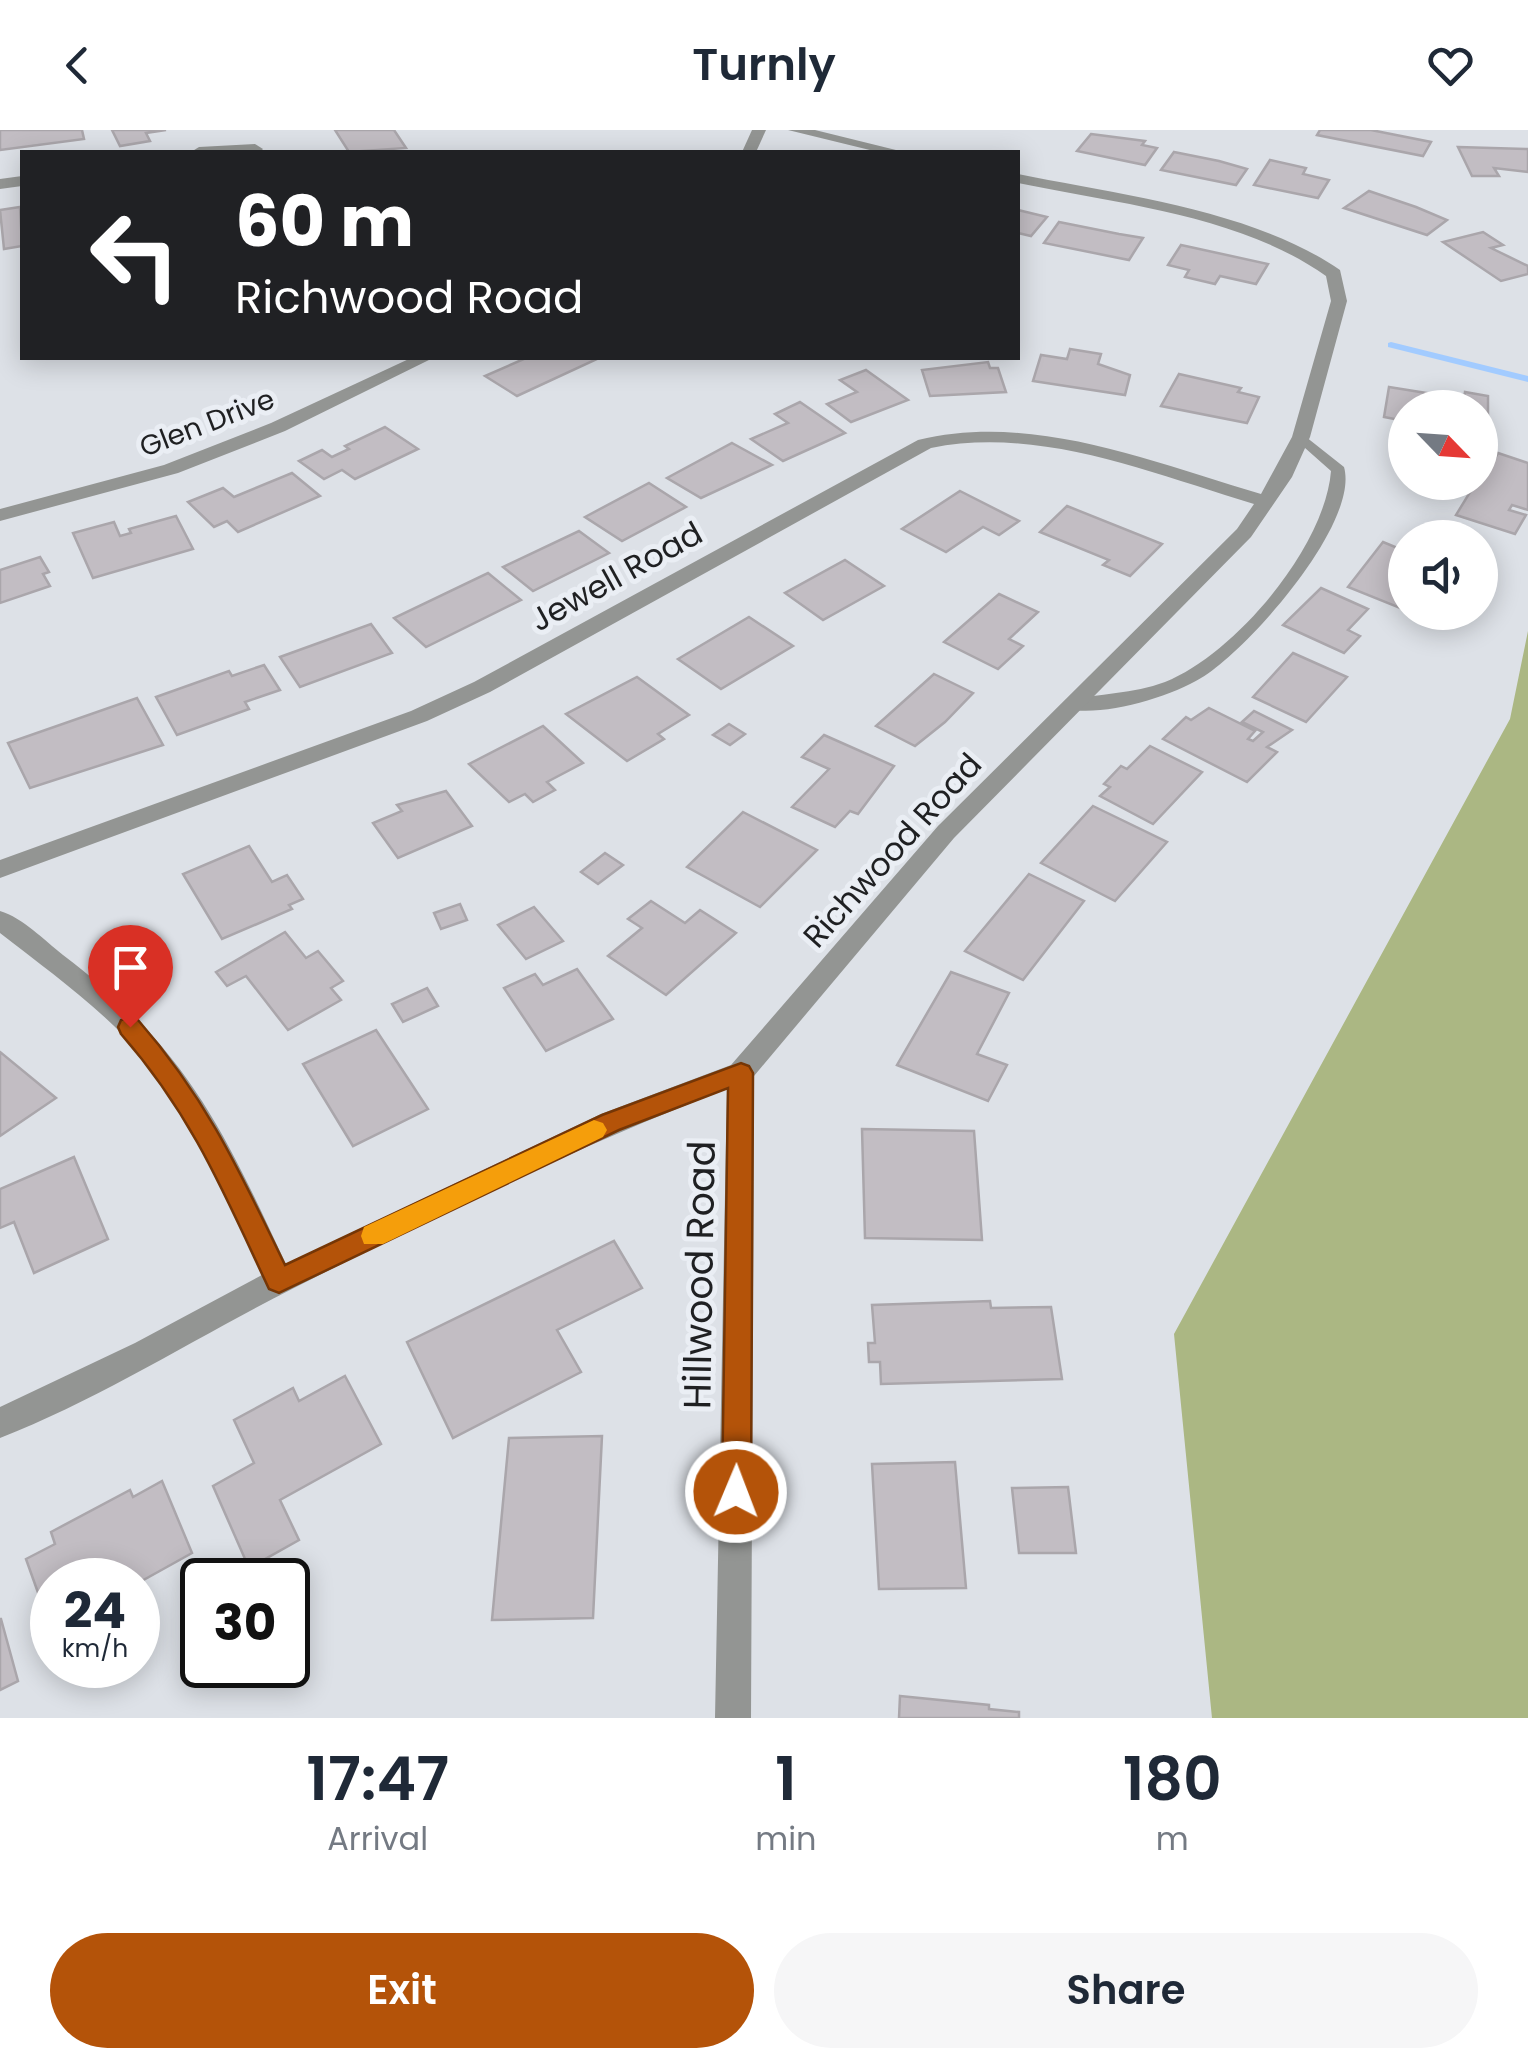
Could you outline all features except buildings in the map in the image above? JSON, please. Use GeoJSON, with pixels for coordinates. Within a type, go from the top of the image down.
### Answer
{"type":"FeatureCollection","features":[{"type":"Feature","properties":{"kind":"street"},"geometry":{"type":"LineString","coordinates":[[795,130],[887,150]]}},
{"type":"Feature","properties":{"kind":"street"},"geometry":{"type":"LineString","coordinates":[[236,150],[255,149]]}},
{"type":"Feature","properties":{"kind":"street","name":"Richwood Road"},"geometry":{"type":"LineString","coordinates":[[0,1423],[146,1353],[279,1281],[610,1122],[741,1073],[946,832],[1228,551],[1266,502],[1301,437],[1339,300],[1338,280],[1326,266],[1262,236],[1020,179]]}},
{"type":"Feature","properties":{"kind":"street","name":"Glen Drive"},"geometry":{"type":"LineString","coordinates":[[0,515],[171,469],[278,427],[420,360]]}},
{"type":"Feature","properties":{"kind":"street","name":"Jewell Road"},"geometry":{"type":"LineString","coordinates":[[0,869],[435,709],[925,444],[945,437],[990,432],[1042,440],[1266,502]]}},
{"type":"Feature","properties":{"kind":"street"},"geometry":{"type":"LineString","coordinates":[[0,920],[106,1003],[153,1050],[210,1136],[279,1281]]}},
{"type":"Feature","properties":{"kind":"street","name":"Hillwood Road"},"geometry":{"type":"LineString","coordinates":[[733,1718],[741,1073]]}},
{"type":"Feature","properties":{"kind":"lane"},"geometry":{"type":"LineString","coordinates":[[1074,704],[1126,699],[1199,672],[1296,573],[1314,550],[1341,483],[1339,470],[1301,437]]}},
{"type":"Feature","properties":{"kind":"green space"},"geometry":{"type":"Polygon","coordinates":[[[1528,631],[1528,1718],[1212,1718],[1174,1334],[1510,719],[1528,631]]]}},
{"type":"Feature","properties":{"kind":"waterway"},"geometry":{"type":"LineString","coordinates":[[1391,345],[1528,379]]}},
{"type":"Feature","properties":{"kind":"slow traffic"},"geometry":{"type":"LineString","coordinates":[[374,1236],[594,1130]]}},
{"type":"Feature","properties":{"kind":"route"},"geometry":{"type":"LineString","coordinates":[[130,1027],[174,1078],[210,1136],[279,1281],[610,1122],[741,1073],[736,1492]]}}]}
